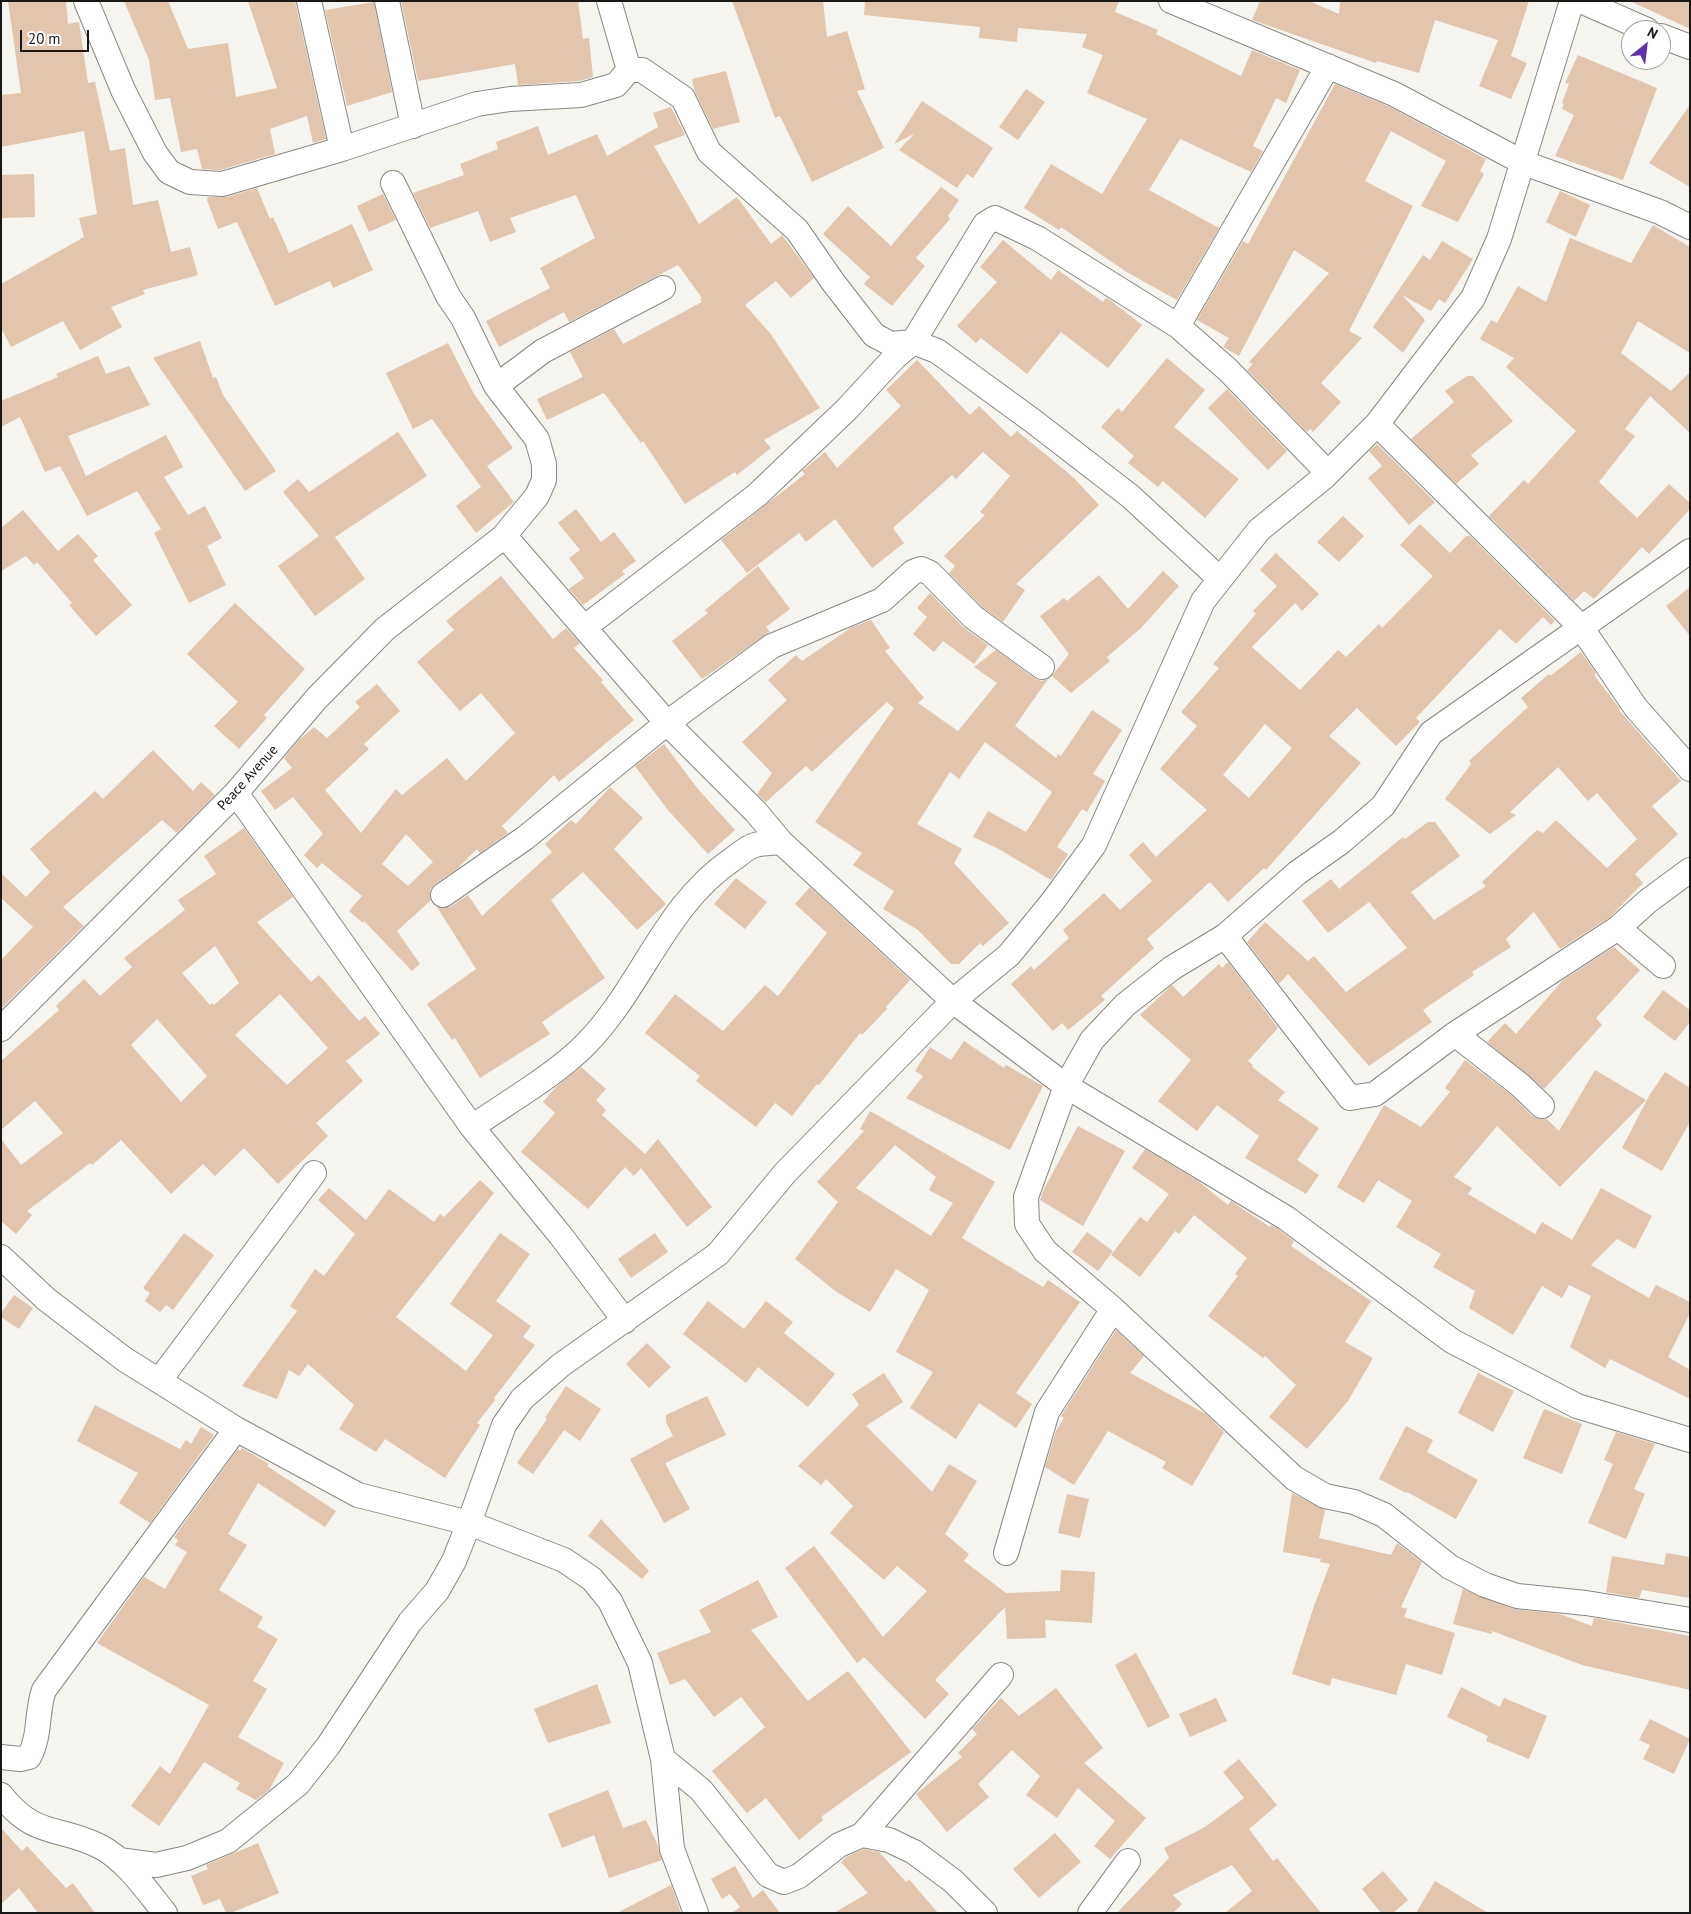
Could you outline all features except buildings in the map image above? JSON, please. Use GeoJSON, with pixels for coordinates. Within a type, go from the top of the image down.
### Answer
{"type":"FeatureCollection","features":[{"type":"Feature","properties":{"kind":"street"},"geometry":{"type":"LineString","coordinates":[[86,1],[123,90],[155,153],[168,172],[190,182],[222,184],[413,126],[477,104],[510,98],[581,95],[616,85],[629,70],[642,70],[683,98],[709,152],[752,188],[797,230],[833,282],[874,335],[890,344],[913,342],[937,351],[1130,496],[1220,579]]}},
{"type":"Feature","properties":{"kind":"street"},"geometry":{"type":"LineString","coordinates":[[309,1],[342,148]]}},
{"type":"Feature","properties":{"kind":"street"},"geometry":{"type":"LineString","coordinates":[[386,1],[413,126]]}},
{"type":"Feature","properties":{"kind":"street"},"geometry":{"type":"LineString","coordinates":[[609,1],[629,70]]}},
{"type":"Feature","properties":{"kind":"street"},"geometry":{"type":"LineString","coordinates":[[1171,1],[1394,94],[1524,163],[1660,212],[1690,228]]}},
{"type":"Feature","properties":{"kind":"street"},"geometry":{"type":"LineString","coordinates":[[119,1860],[156,1865],[187,1858],[228,1841],[298,1784],[328,1746],[410,1622],[437,1591],[454,1561],[469,1524],[504,1425],[522,1399],[561,1365],[718,1254],[785,1173],[953,1001],[1009,955],[1094,846],[1203,601],[1259,530],[1328,473],[1377,424],[1472,298],[1499,239],[1524,163],[1572,1]]}},
{"type":"Feature","properties":{"kind":"street"},"geometry":{"type":"LineString","coordinates":[[1581,1],[1624,20]]}},
{"type":"Feature","properties":{"kind":"street"},"geometry":{"type":"LineString","coordinates":[[1671,40],[1690,48]]}},
{"type":"Feature","properties":{"kind":"street"},"geometry":{"type":"LineString","coordinates":[[1178,326],[1328,66]]}},
{"type":"Feature","properties":{"kind":"street","name":"Peace Avenue"},"geometry":{"type":"LineString","coordinates":[[1,1029],[236,793],[317,698],[385,629],[503,537],[537,496],[544,480],[544,464],[538,440],[496,386],[463,318],[448,296],[393,183]]}},
{"type":"Feature","properties":{"kind":"street"},"geometry":{"type":"LineString","coordinates":[[584,628],[757,495],[846,409],[895,357],[913,342],[985,224],[995,218],[1037,238],[1178,326],[1228,370],[1328,473]]}},
{"type":"Feature","properties":{"kind":"street"},"geometry":{"type":"LineString","coordinates":[[496,386],[544,351],[663,288]]}},
{"type":"Feature","properties":{"kind":"street"},"geometry":{"type":"LineString","coordinates":[[1377,424],[1581,627],[1636,708],[1690,769]]}},
{"type":"Feature","properties":{"kind":"street"},"geometry":{"type":"LineString","coordinates":[[503,537],[509,541],[667,724],[756,812],[781,842],[953,1001],[1066,1086],[1286,1218],[1452,1341],[1577,1406],[1690,1440]]}},
{"type":"Feature","properties":{"kind":"street"},"geometry":{"type":"LineString","coordinates":[[1690,551],[1431,732],[1383,806],[1341,842],[1297,873],[1225,936],[1172,968],[1125,1005],[1092,1040],[1066,1086],[1026,1197],[1027,1224],[1045,1251],[1113,1308],[1294,1478],[1325,1496],[1354,1502],[1384,1515],[1450,1567],[1486,1585],[1517,1596],[1586,1603],[1690,1620]]}},
{"type":"Feature","properties":{"kind":"street"},"geometry":{"type":"LineString","coordinates":[[443,894],[525,838],[667,724],[772,646],[882,600],[913,572],[921,569],[930,573],[973,616],[1042,667]]}},
{"type":"Feature","properties":{"kind":"street"},"geometry":{"type":"LineString","coordinates":[[236,793],[472,1127],[561,1236],[625,1320]]}},
{"type":"Feature","properties":{"kind":"street"},"geometry":{"type":"LineString","coordinates":[[472,1127],[563,1064],[585,1046],[613,1013],[645,959],[687,900],[723,866],[754,845],[781,842]]}},
{"type":"Feature","properties":{"kind":"street"},"geometry":{"type":"LineString","coordinates":[[1225,936],[1350,1098],[1375,1094],[1454,1034],[1618,928],[1648,901],[1690,870]]}},
{"type":"Feature","properties":{"kind":"street"},"geometry":{"type":"LineString","coordinates":[[1618,928],[1662,966]]}},
{"type":"Feature","properties":{"kind":"street"},"geometry":{"type":"LineString","coordinates":[[1454,1034],[1520,1085],[1542,1106]]}},
{"type":"Feature","properties":{"kind":"street"},"geometry":{"type":"LineString","coordinates":[[159,1380],[314,1173]]}},
{"type":"Feature","properties":{"kind":"street"},"geometry":{"type":"LineString","coordinates":[[1,1257],[46,1299],[124,1359],[236,1429],[358,1495],[469,1524],[564,1560],[592,1578],[610,1601],[640,1663],[663,1758],[672,1849],[696,1913]]}},
{"type":"Feature","properties":{"kind":"street"},"geometry":{"type":"LineString","coordinates":[[1006,1552],[1047,1412],[1113,1308]]}},
{"type":"Feature","properties":{"kind":"street"},"geometry":{"type":"LineString","coordinates":[[1,1757],[20,1759],[29,1757],[39,1726],[39,1703],[44,1690],[236,1429]]}},
{"type":"Feature","properties":{"kind":"street"},"geometry":{"type":"LineString","coordinates":[[663,1758],[701,1790],[768,1875],[784,1882],[799,1876],[839,1845],[862,1834],[1001,1675]]}},
{"type":"Feature","properties":{"kind":"street"},"geometry":{"type":"LineString","coordinates":[[1,1795],[14,1811],[32,1825],[88,1842],[102,1848],[119,1860],[165,1913]]}},
{"type":"Feature","properties":{"kind":"street"},"geometry":{"type":"LineString","coordinates":[[862,1834],[889,1840],[914,1852],[953,1881],[985,1913]]}},
{"type":"Feature","properties":{"kind":"street"},"geometry":{"type":"LineString","coordinates":[[1090,1913],[1128,1861]]}}]}
